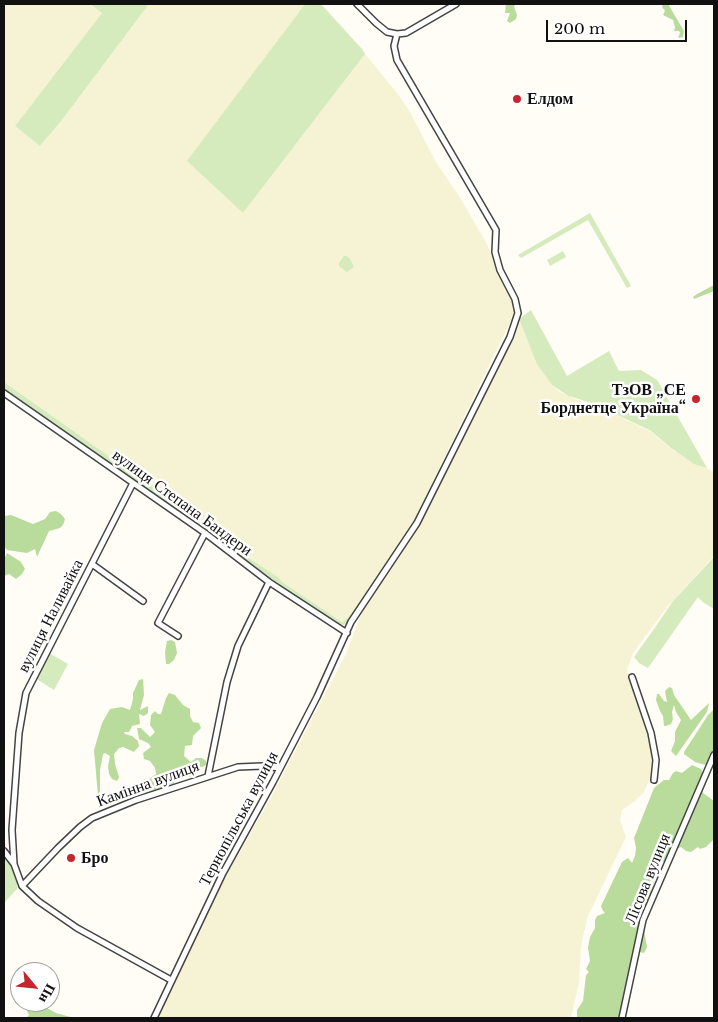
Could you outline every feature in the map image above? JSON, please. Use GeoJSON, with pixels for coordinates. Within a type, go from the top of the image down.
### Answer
{"type":"FeatureCollection","features":[{"type":"Feature","properties":{"kind":"street"},"geometry":{"type":"LineString","coordinates":[[357,4],[387,32],[397,34],[406,33],[456,4]]}},
{"type":"Feature","properties":{"kind":"street","name":"Тернопільська вулиця"},"geometry":{"type":"LineString","coordinates":[[154,1018],[223,873],[317,697],[351,622],[418,522],[510,337],[518,313],[515,299],[500,270],[495,252],[496,230],[397,60],[394,46],[397,34]]}},
{"type":"Feature","properties":{"kind":"street","name":"вулиця Степана Бандери"},"geometry":{"type":"LineString","coordinates":[[4,394],[205,533],[270,582],[347,633]]}},
{"type":"Feature","properties":{"kind":"street","name":"вулиця Наливайка"},"geometry":{"type":"LineString","coordinates":[[22,886],[14,864],[12,830],[13,794],[18,766],[19,734],[26,693],[133,483]]}},
{"type":"Feature","properties":{"kind":"street"},"geometry":{"type":"LineString","coordinates":[[178,636],[158,623],[205,533]]}},
{"type":"Feature","properties":{"kind":"street"},"geometry":{"type":"LineString","coordinates":[[92,564],[143,601]]}},
{"type":"Feature","properties":{"kind":"street"},"geometry":{"type":"LineString","coordinates":[[208,776],[227,682],[238,646],[270,582]]}},
{"type":"Feature","properties":{"kind":"street"},"geometry":{"type":"LineString","coordinates":[[632,677],[651,733],[656,760],[654,780]]}},
{"type":"Feature","properties":{"kind":"street","name":"Лісова вулиця"},"geometry":{"type":"LineString","coordinates":[[622,1018],[643,920],[714,755]]}},
{"type":"Feature","properties":{"kind":"street","name":"Камінна вулиця"},"geometry":{"type":"LineString","coordinates":[[22,886],[58,848],[92,818],[208,776],[245,766],[280,768]]}},
{"type":"Feature","properties":{"kind":"street"},"geometry":{"type":"LineString","coordinates":[[4,851],[14,864]]}},
{"type":"Feature","properties":{"kind":"street"},"geometry":{"type":"LineString","coordinates":[[22,886],[38,902],[77,928],[171,980]]}},
{"type":"Feature","properties":{"kind":"shaded area"},"geometry":{"type":"Polygon","coordinates":[[[4,4],[90,4],[102,13],[15,126],[40,146],[62,120],[149,4],[305,4],[188,161],[243,213],[365,54],[410,112],[436,162],[459,196],[487,244],[514,305],[514,314],[415,518],[380,574],[348,618],[342,622],[281,582],[278,577],[244,555],[188,512],[4,382],[4,4]]]}},
{"type":"Feature","properties":{"kind":"shaded area"},"geometry":{"type":"Polygon","coordinates":[[[519,319],[532,351],[552,385],[560,392],[583,402],[599,406],[651,432],[674,451],[714,472],[714,556],[668,606],[633,653],[627,670],[643,715],[650,742],[652,756],[650,778],[644,792],[622,810],[620,820],[626,837],[587,918],[581,947],[579,982],[571,1018],[157,1018],[217,892],[270,799],[346,654],[361,614],[401,555],[429,504],[519,319]]]}},
{"type":"Feature","properties":{"kind":"green space"},"geometry":{"type":"Polygon","coordinates":[[[90,4],[149,4],[62,120],[40,146],[15,126],[102,13],[90,4]]]}},
{"type":"Feature","properties":{"kind":"green space"},"geometry":{"type":"Polygon","coordinates":[[[305,4],[321,4],[365,54],[243,213],[187,161],[305,4]]]}},
{"type":"Feature","properties":{"kind":"green space"},"geometry":{"type":"Polygon","coordinates":[[[506,4],[515,4],[516,19],[510,23],[507,21],[510,13],[505,13],[506,4]]]}},
{"type":"Feature","properties":{"kind":"green space"},"geometry":{"type":"Polygon","coordinates":[[[663,4],[668,4],[684,31],[683,37],[678,38],[680,33],[679,31],[674,31],[673,20],[663,15],[665,11],[662,7],[663,4]]]}},
{"type":"Feature","properties":{"kind":"green space"},"geometry":{"type":"Polygon","coordinates":[[[590,213],[631,286],[627,288],[588,220],[521,258],[518,255],[590,213]]]}},
{"type":"Feature","properties":{"kind":"green space"},"geometry":{"type":"Polygon","coordinates":[[[563,251],[566,257],[550,266],[547,260],[563,251]]]}},
{"type":"Feature","properties":{"kind":"green space"},"geometry":{"type":"Polygon","coordinates":[[[344,256],[350,259],[354,267],[347,272],[339,266],[344,256]]]}},
{"type":"Feature","properties":{"kind":"green space"},"geometry":{"type":"Polygon","coordinates":[[[714,285],[714,291],[694,299],[693,297],[697,294],[714,285]]]}},
{"type":"Feature","properties":{"kind":"green space"},"geometry":{"type":"Polygon","coordinates":[[[531,310],[567,376],[609,351],[619,371],[641,370],[657,380],[707,468],[694,464],[651,431],[599,406],[570,397],[552,385],[537,364],[519,319],[531,310]]]}},
{"type":"Feature","properties":{"kind":"green space"},"geometry":{"type":"Polygon","coordinates":[[[4,382],[188,512],[244,555],[278,577],[282,582],[342,622],[348,618],[366,592],[348,623],[339,624],[287,590],[215,537],[4,389],[4,382]]]}},
{"type":"Feature","properties":{"kind":"green space"},"geometry":{"type":"Polygon","coordinates":[[[56,511],[65,519],[63,525],[60,528],[49,531],[37,557],[35,549],[27,553],[7,550],[4,546],[4,516],[11,515],[33,524],[45,519],[50,512],[56,511]]]}},
{"type":"Feature","properties":{"kind":"green space"},"geometry":{"type":"Polygon","coordinates":[[[7,553],[21,562],[25,569],[16,579],[9,574],[4,576],[4,559],[7,553]]]}},
{"type":"Feature","properties":{"kind":"green space"},"geometry":{"type":"Polygon","coordinates":[[[714,557],[714,609],[698,597],[648,668],[639,663],[634,657],[673,601],[714,557]]]}},
{"type":"Feature","properties":{"kind":"green space"},"geometry":{"type":"Polygon","coordinates":[[[167,641],[175,642],[177,653],[174,660],[166,664],[165,652],[167,641]]]}},
{"type":"Feature","properties":{"kind":"green space"},"geometry":{"type":"Polygon","coordinates":[[[49,653],[68,664],[54,690],[35,678],[49,653]]]}},
{"type":"Feature","properties":{"kind":"green space"},"geometry":{"type":"Polygon","coordinates":[[[143,679],[144,695],[140,710],[148,706],[148,713],[144,716],[139,714],[140,724],[132,726],[129,732],[124,732],[138,741],[139,746],[134,752],[123,747],[119,748],[114,754],[119,777],[117,781],[112,779],[109,774],[110,756],[105,753],[103,754],[98,796],[94,750],[102,723],[110,709],[122,707],[130,710],[133,693],[139,680],[143,679]]]}},
{"type":"Feature","properties":{"kind":"green space"},"geometry":{"type":"Polygon","coordinates":[[[669,687],[672,688],[674,695],[691,720],[709,703],[707,712],[676,756],[671,751],[675,741],[675,732],[681,720],[674,705],[671,724],[664,726],[663,716],[656,700],[657,694],[659,694],[667,702],[665,691],[669,687]]]}},
{"type":"Feature","properties":{"kind":"green space"},"geometry":{"type":"Polygon","coordinates":[[[169,693],[175,695],[183,705],[190,709],[190,716],[193,722],[199,723],[201,728],[193,736],[192,745],[185,746],[184,756],[191,762],[196,758],[202,758],[206,761],[206,765],[197,770],[193,776],[177,779],[173,784],[167,785],[160,790],[138,795],[119,803],[118,796],[131,792],[156,774],[155,768],[150,761],[144,759],[143,753],[151,747],[148,743],[139,739],[137,728],[141,728],[150,737],[155,732],[150,725],[151,715],[155,711],[161,714],[169,693]]]}},
{"type":"Feature","properties":{"kind":"green space"},"geometry":{"type":"Polygon","coordinates":[[[714,709],[714,756],[707,765],[695,762],[684,752],[714,709]]]}},
{"type":"Feature","properties":{"kind":"green space"},"geometry":{"type":"Polygon","coordinates":[[[692,765],[701,769],[703,773],[700,783],[703,793],[714,801],[714,839],[706,847],[700,849],[698,847],[691,852],[681,847],[676,849],[671,860],[659,863],[643,925],[647,947],[644,953],[639,952],[636,957],[621,1018],[577,1018],[577,1010],[583,1001],[586,975],[589,972],[586,969],[590,961],[588,948],[590,937],[595,928],[595,920],[597,916],[605,913],[601,906],[622,862],[628,858],[632,863],[636,848],[634,838],[654,788],[664,780],[669,780],[676,771],[682,773],[692,765]]]}},
{"type":"Feature","properties":{"kind":"green space"},"geometry":{"type":"Polygon","coordinates":[[[4,856],[13,866],[17,880],[17,889],[4,903],[4,856]]]}},
{"type":"Feature","properties":{"kind":"green space"},"geometry":{"type":"Polygon","coordinates":[[[28,1012],[54,1012],[74,1018],[26,1018],[29,1015],[28,1012]]]}},
{"type":"Feature","properties":{"kind":"place","name":"Елдом"},"geometry":{"type":"Point","coordinates":[517,99]}},
{"type":"Feature","properties":{"kind":"place","name":"ТзОВ „СЕ Борднетце Україна“"},"geometry":{"type":"Point","coordinates":[696,399]}},
{"type":"Feature","properties":{"kind":"place","name":"Бро"},"geometry":{"type":"Point","coordinates":[71,858]}}]}
